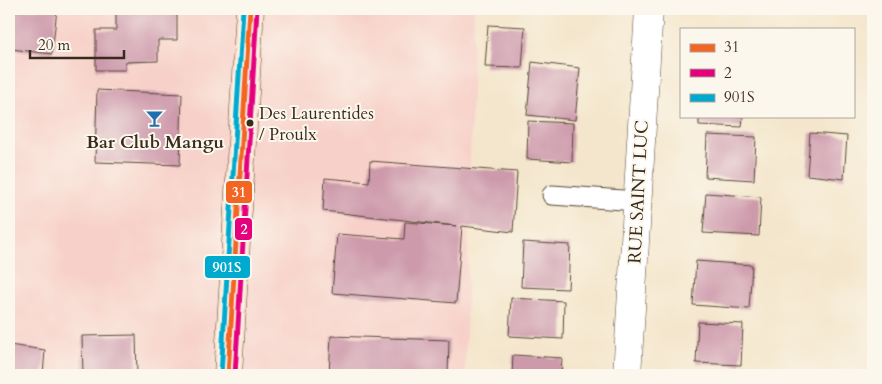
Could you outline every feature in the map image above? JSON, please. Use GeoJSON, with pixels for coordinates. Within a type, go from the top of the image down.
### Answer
{"type":"FeatureCollection","features":[{"type":"Feature","properties":{"kind":"main road"},"geometry":{"type":"LineString","coordinates":[[228,375],[250,9]]}},
{"type":"Feature","properties":{"kind":"street","name":"RUE SAINT LUC"},"geometry":{"type":"LineString","coordinates":[[627,375],[649,9]]}},
{"type":"Feature","properties":{"kind":"lane"},"geometry":{"type":"LineString","coordinates":[[552,195],[637,201]]}},
{"type":"Feature","properties":{"kind":"shaded area"},"geometry":{"type":"Polygon","coordinates":[[[10,9],[474,9],[465,375],[9,375],[10,9]]]}},
{"type":"Feature","properties":{"kind":"building"},"geometry":{"type":"Polygon","coordinates":[[[15,9],[57,9],[52,54],[11,49],[15,9]]]}},
{"type":"Feature","properties":{"kind":"building"},"geometry":{"type":"Polygon","coordinates":[[[177,9],[177,40],[158,40],[158,61],[125,62],[125,70],[96,70],[96,30],[116,30],[116,10],[177,9]]]}},
{"type":"Feature","properties":{"kind":"building"},"geometry":{"type":"Polygon","coordinates":[[[488,25],[525,27],[522,68],[485,67],[488,25]]]}},
{"type":"Feature","properties":{"kind":"building"},"geometry":{"type":"Polygon","coordinates":[[[532,62],[580,68],[575,120],[527,115],[532,62]]]}},
{"type":"Feature","properties":{"kind":"building"},"geometry":{"type":"Polygon","coordinates":[[[97,90],[182,94],[180,165],[95,162],[97,90]]]}},
{"type":"Feature","properties":{"kind":"building"},"geometry":{"type":"Polygon","coordinates":[[[699,118],[743,118],[742,127],[699,125],[699,118]]]}},
{"type":"Feature","properties":{"kind":"building"},"geometry":{"type":"Polygon","coordinates":[[[528,121],[573,123],[572,162],[527,159],[528,121]]]}},
{"type":"Feature","properties":{"kind":"building"},"geometry":{"type":"Polygon","coordinates":[[[810,133],[847,136],[844,179],[807,175],[810,133]]]}},
{"type":"Feature","properties":{"kind":"building"},"geometry":{"type":"Polygon","coordinates":[[[707,135],[756,137],[754,180],[705,177],[707,135]]]}},
{"type":"Feature","properties":{"kind":"building"},"geometry":{"type":"Polygon","coordinates":[[[370,161],[517,172],[513,232],[462,226],[456,303],[332,293],[337,234],[404,239],[405,222],[457,226],[323,211],[325,178],[369,182],[370,161]]]}},
{"type":"Feature","properties":{"kind":"building"},"geometry":{"type":"Polygon","coordinates":[[[706,193],[761,197],[759,236],[703,233],[706,193]]]}},
{"type":"Feature","properties":{"kind":"building"},"geometry":{"type":"Polygon","coordinates":[[[523,242],[570,245],[568,289],[521,287],[523,242]]]}},
{"type":"Feature","properties":{"kind":"building"},"geometry":{"type":"Polygon","coordinates":[[[696,261],[752,265],[749,309],[693,305],[696,261]]]}},
{"type":"Feature","properties":{"kind":"building"},"geometry":{"type":"Polygon","coordinates":[[[511,298],[564,301],[563,339],[509,336],[511,298]]]}},
{"type":"Feature","properties":{"kind":"building"},"geometry":{"type":"Polygon","coordinates":[[[698,322],[743,324],[741,365],[696,363],[698,322]]]}},
{"type":"Feature","properties":{"kind":"building"},"geometry":{"type":"Polygon","coordinates":[[[136,335],[137,375],[83,375],[82,336],[136,335]]]}},
{"type":"Feature","properties":{"kind":"building"},"geometry":{"type":"Polygon","coordinates":[[[331,336],[449,340],[448,375],[329,375],[331,336]]]}},
{"type":"Feature","properties":{"kind":"building"},"geometry":{"type":"Polygon","coordinates":[[[9,345],[45,350],[43,375],[9,375],[9,345]]]}},
{"type":"Feature","properties":{"kind":"building"},"geometry":{"type":"Polygon","coordinates":[[[513,355],[562,358],[561,375],[512,375],[513,355]]]}},
{"type":"Feature","properties":{"kind":"transit line","name":"901S"},"geometry":{"type":"LineString","coordinates":[[221,375],[243,9]]}},
{"type":"Feature","properties":{"kind":"transit line","name":"31"},"geometry":{"type":"LineString","coordinates":[[228,375],[250,9]]}},
{"type":"Feature","properties":{"kind":"transit line","name":"2"},"geometry":{"type":"LineString","coordinates":[[235,375],[257,9]]}},
{"type":"Feature","properties":{"kind":"place","name":"Bar Club Mangu"},"geometry":{"type":"Point","coordinates":[155,119]}},
{"type":"Feature","properties":{"kind":"place","name":"Des Laurentides / Proulx"},"geometry":{"type":"Point","coordinates":[250,123]}}]}
